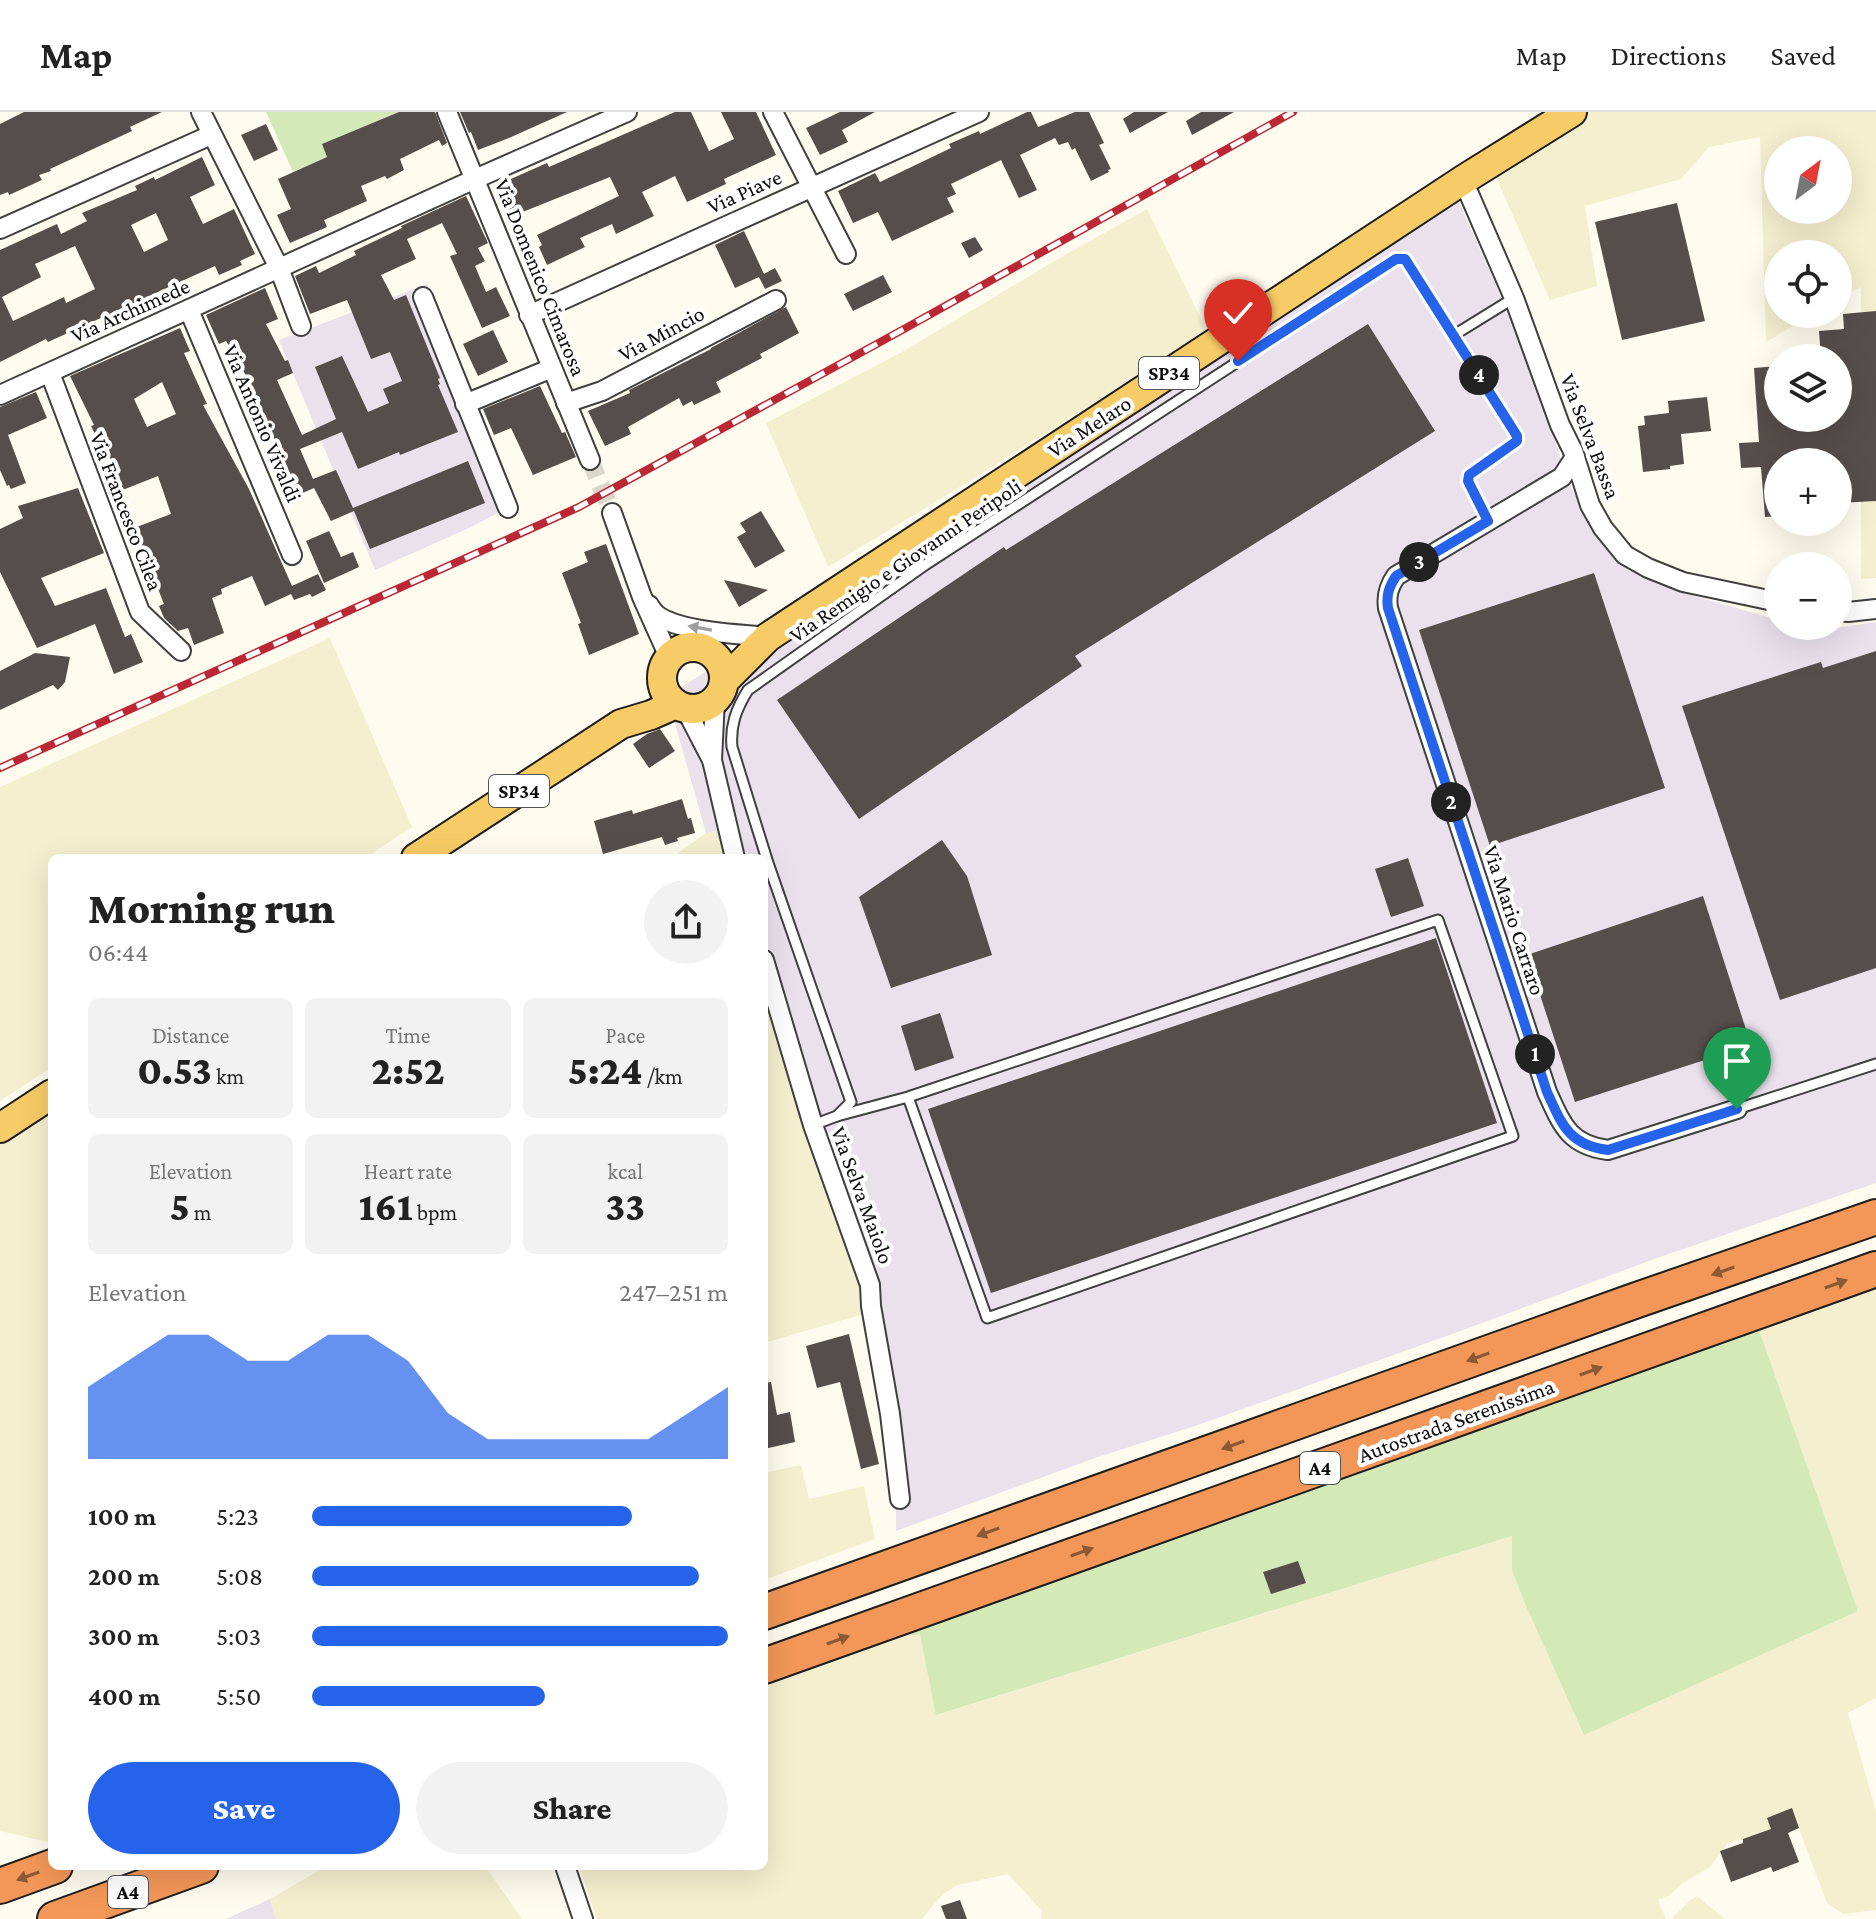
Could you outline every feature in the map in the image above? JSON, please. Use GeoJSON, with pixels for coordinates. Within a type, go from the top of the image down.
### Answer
{"type":"FeatureCollection","features":[{"type":"Feature","properties":{"kind":"highway","name":"A4"},"geometry":{"type":"LineString","coordinates":[[768,1611],[1876,1217]]}},
{"type":"Feature","properties":{"kind":"highway","name":"Autostrada Serenissima"},"geometry":{"type":"LineString","coordinates":[[768,1665],[1876,1269]]}},
{"type":"Feature","properties":{"kind":"highway"},"geometry":{"type":"LineString","coordinates":[[0,1886],[48,1869]]}},
{"type":"Feature","properties":{"kind":"highway","name":"A4"},"geometry":{"type":"LineString","coordinates":[[55,1919],[190,1870]]}},
{"type":"Feature","properties":{"kind":"main road","name":"Via Melaro"},"geometry":{"type":"LineString","coordinates":[[673,687],[702,707],[768,637],[1463,180],[1572,112]]}},
{"type":"Feature","properties":{"kind":"main road","name":"Via Melaro"},"geometry":{"type":"LineString","coordinates":[[673,687],[677,650],[687,647],[732,647],[768,637]]}},
{"type":"Feature","properties":{"kind":"main road"},"geometry":{"type":"LineString","coordinates":[[697,647],[707,649],[720,663],[720,690]]}},
{"type":"Feature","properties":{"kind":"main road","name":"Via Melaro"},"geometry":{"type":"LineString","coordinates":[[422,854],[621,724],[641,701],[673,687]]}},
{"type":"Feature","properties":{"kind":"main road"},"geometry":{"type":"LineString","coordinates":[[0,1128],[48,1097]]}},
{"type":"Feature","properties":{"kind":"street"},"geometry":{"type":"LineString","coordinates":[[201,112],[279,268],[301,326]]}},
{"type":"Feature","properties":{"kind":"street","name":"Via Domenico Cimarosa"},"geometry":{"type":"LineString","coordinates":[[447,112],[590,460]]}},
{"type":"Feature","properties":{"kind":"street","name":"Via Archimede"},"geometry":{"type":"LineString","coordinates":[[0,395],[627,112]]}},
{"type":"Feature","properties":{"kind":"street"},"geometry":{"type":"LineString","coordinates":[[773,112],[846,254]]}},
{"type":"Feature","properties":{"kind":"street","name":"Via Piave"},"geometry":{"type":"LineString","coordinates":[[529,315],[979,112]]}},
{"type":"Feature","properties":{"kind":"street"},"geometry":{"type":"LineString","coordinates":[[0,229],[211,135]]}},
{"type":"Feature","properties":{"kind":"street","name":"Via Selva Bassa"},"geometry":{"type":"LineString","coordinates":[[1463,180],[1514,298],[1560,425],[1573,451],[1590,505],[1603,528],[1625,555],[1648,568],[1683,582],[1764,599]]}},
{"type":"Feature","properties":{"kind":"street"},"geometry":{"type":"LineString","coordinates":[[423,297],[508,508]]}},
{"type":"Feature","properties":{"kind":"street","name":"Via Mincio"},"geometry":{"type":"LineString","coordinates":[[566,403],[602,391],[776,300]]}},
{"type":"Feature","properties":{"kind":"street","name":"Via Antonio Vivaldi"},"geometry":{"type":"LineString","coordinates":[[189,310],[292,555]]}},
{"type":"Feature","properties":{"kind":"street"},"geometry":{"type":"LineString","coordinates":[[465,404],[552,368]]}},
{"type":"Feature","properties":{"kind":"street","name":"Via Francesco Cilea"},"geometry":{"type":"LineString","coordinates":[[50,373],[140,612],[181,651]]}},
{"type":"Feature","properties":{"kind":"street","name":"Via Mario Carraro"},"geometry":{"type":"LineString","coordinates":[[1573,451],[1575,457],[1562,477],[1396,576],[1387,597],[1393,623],[1547,1092],[1563,1127],[1579,1142],[1608,1150],[1737,1109]]}},
{"type":"Feature","properties":{"kind":"street"},"geometry":{"type":"LineString","coordinates":[[612,513],[673,687],[712,760],[734,854]]}},
{"type":"Feature","properties":{"kind":"street"},"geometry":{"type":"LineString","coordinates":[[642,597],[657,615],[680,625],[768,637]]}},
{"type":"Feature","properties":{"kind":"street"},"geometry":{"type":"LineString","coordinates":[[1852,612],[1876,609]]}},
{"type":"Feature","properties":{"kind":"street"},"geometry":{"type":"LineString","coordinates":[[712,760],[720,690]]}},
{"type":"Feature","properties":{"kind":"street","name":"Via Selva Maiolo"},"geometry":{"type":"LineString","coordinates":[[768,973],[813,1125],[870,1285],[900,1499]]}},
{"type":"Feature","properties":{"kind":"street"},"geometry":{"type":"LineString","coordinates":[[566,1870],[583,1919]]}},
{"type":"Feature","properties":{"kind":"lane","name":"Via Remigio e Giovanni Peripoli"},"geometry":{"type":"LineString","coordinates":[[763,854],[730,733],[734,717],[748,690],[925,565],[1396,259],[1405,259],[1517,436],[1517,441],[1469,475],[1468,481],[1488,521]]}},
{"type":"Feature","properties":{"kind":"lane"},"geometry":{"type":"LineString","coordinates":[[1454,335],[1514,298]]}},
{"type":"Feature","properties":{"kind":"lane","name":"Via Remigio e Giovanni Peripoli"},"geometry":{"type":"LineString","coordinates":[[768,870],[851,1102],[837,1116]]}},
{"type":"Feature","properties":{"kind":"lane"},"geometry":{"type":"LineString","coordinates":[[813,1125],[908,1097],[1438,920],[1513,1136],[987,1318],[908,1097]]}},
{"type":"Feature","properties":{"kind":"lane","name":"Via Mario Carraro"},"geometry":{"type":"LineString","coordinates":[[1737,1109],[1876,1064]]}},
{"type":"Feature","properties":{"kind":"shaded area"},"geometry":{"type":"Polygon","coordinates":[[[1577,112],[1876,112],[1876,578],[1861,579],[1861,287],[1852,292],[1852,240],[1764,240],[1764,274],[1760,137],[1709,147],[1681,179],[1585,206],[1597,286],[1550,300],[1493,164],[1577,112]]]}},
{"type":"Feature","properties":{"kind":"shaded area"},"geometry":{"type":"Polygon","coordinates":[[[1453,189],[1528,357],[1568,481],[1599,538],[1626,568],[1691,595],[1764,616],[1764,640],[1852,640],[1852,626],[1876,622],[1876,1183],[1657,1258],[896,1531],[888,1424],[814,1097],[778,975],[768,953],[768,854],[725,854],[715,831],[706,833],[672,713],[662,699],[1453,189]]]}},
{"type":"Feature","properties":{"kind":"shaded area"},"geometry":{"type":"Polygon","coordinates":[[[1147,209],[1207,331],[828,567],[766,423],[902,352],[1147,209]]]}},
{"type":"Feature","properties":{"kind":"shaded area"},"geometry":{"type":"Polygon","coordinates":[[[427,284],[517,503],[375,570],[279,340],[427,284]]]}},
{"type":"Feature","properties":{"kind":"shaded area"},"geometry":{"type":"Polygon","coordinates":[[[1766,328],[1790,328],[1766,342],[1766,328]]]}},
{"type":"Feature","properties":{"kind":"shaded area"},"geometry":{"type":"Polygon","coordinates":[[[330,638],[412,827],[371,854],[48,854],[48,1070],[0,1101],[0,787],[330,638]]]}},
{"type":"Feature","properties":{"kind":"shaded area"},"geometry":{"type":"Polygon","coordinates":[[[715,831],[725,854],[677,854],[706,833],[715,831]]]}},
{"type":"Feature","properties":{"kind":"shaded area"},"geometry":{"type":"Polygon","coordinates":[[[768,953],[778,975],[869,1285],[864,1314],[768,1342],[768,953]]]}},
{"type":"Feature","properties":{"kind":"shaded area"},"geometry":{"type":"Polygon","coordinates":[[[48,1102],[48,1842],[0,1831],[0,1132],[48,1102]]]}},
{"type":"Feature","properties":{"kind":"shaded area"},"geometry":{"type":"Polygon","coordinates":[[[1876,1281],[1876,1698],[1848,1713],[1876,1811],[1876,1910],[1843,1914],[1827,1903],[1797,1824],[1728,1843],[1710,1867],[1658,1900],[1666,1919],[1041,1919],[1042,1911],[1008,1874],[958,1885],[943,1894],[922,1919],[597,1919],[580,1870],[768,1870],[768,1677],[896,1631],[920,1633],[937,1715],[1512,1536],[1513,1570],[1526,1606],[1584,1734],[1858,1611],[1757,1324],[1876,1281]]]}},
{"type":"Feature","properties":{"kind":"shaded area"},"geometry":{"type":"Polygon","coordinates":[[[801,1465],[809,1499],[864,1486],[875,1539],[768,1579],[768,1472],[801,1465]]]}},
{"type":"Feature","properties":{"kind":"shaded area"},"geometry":{"type":"Polygon","coordinates":[[[320,1870],[488,1870],[522,1919],[276,1919],[270,1899],[320,1870]]]}},
{"type":"Feature","properties":{"kind":"shaded area"},"geometry":{"type":"Polygon","coordinates":[[[1697,1896],[1725,1919],[1672,1919],[1697,1896]]]}},
{"type":"Feature","properties":{"kind":"shaded area"},"geometry":{"type":"Polygon","coordinates":[[[270,1899],[276,1919],[226,1919],[270,1899]]]}},
{"type":"Feature","properties":{"kind":"green space"},"geometry":{"type":"Polygon","coordinates":[[[266,112],[399,112],[323,144],[327,157],[293,172],[266,112]]]}},
{"type":"Feature","properties":{"kind":"green space"},"geometry":{"type":"Polygon","coordinates":[[[1757,1324],[1858,1611],[1584,1735],[1512,1570],[1512,1536],[936,1715],[920,1634],[896,1631],[1757,1324]]]}},
{"type":"Feature","properties":{"kind":"building"},"geometry":{"type":"Polygon","coordinates":[[[24,112],[162,112],[130,127],[132,131],[39,175],[42,180],[9,195],[8,192],[0,195],[0,124],[24,112]]]}},
{"type":"Feature","properties":{"kind":"building"},"geometry":{"type":"Polygon","coordinates":[[[399,112],[435,112],[447,143],[442,146],[439,140],[400,159],[404,170],[387,179],[385,176],[361,186],[367,201],[324,220],[327,227],[290,243],[277,215],[291,209],[278,179],[327,157],[322,144],[399,112]]]}},
{"type":"Feature","properties":{"kind":"building"},"geometry":{"type":"Polygon","coordinates":[[[460,112],[567,112],[478,150],[460,112]]]}},
{"type":"Feature","properties":{"kind":"building"},"geometry":{"type":"Polygon","coordinates":[[[675,112],[691,112],[709,151],[734,139],[721,112],[756,112],[776,155],[724,179],[726,184],[687,202],[675,176],[642,192],[654,216],[616,234],[612,224],[580,238],[585,247],[547,265],[537,235],[619,196],[610,177],[510,217],[495,186],[547,163],[549,167],[675,112]]]}},
{"type":"Feature","properties":{"kind":"building"},"geometry":{"type":"Polygon","coordinates":[[[840,112],[875,112],[842,130],[848,142],[820,155],[806,128],[840,112]]]}},
{"type":"Feature","properties":{"kind":"building"},"geometry":{"type":"Polygon","coordinates":[[[1031,112],[1038,127],[1075,112],[1089,112],[1104,143],[1099,145],[1111,169],[1109,172],[1091,181],[1075,148],[1072,150],[1068,142],[1059,145],[1055,138],[1020,155],[1037,190],[1019,198],[1001,160],[951,184],[956,194],[947,198],[954,212],[892,241],[878,212],[853,223],[838,191],[875,173],[880,182],[951,148],[949,144],[979,131],[980,134],[1031,112]]]}},
{"type":"Feature","properties":{"kind":"building"},"geometry":{"type":"Polygon","coordinates":[[[1134,112],[1168,112],[1130,133],[1123,119],[1134,112]]]}},
{"type":"Feature","properties":{"kind":"building"},"geometry":{"type":"Polygon","coordinates":[[[1201,112],[1234,112],[1192,135],[1186,121],[1201,112]]]}},
{"type":"Feature","properties":{"kind":"building"},"geometry":{"type":"Polygon","coordinates":[[[266,124],[278,150],[254,161],[241,135],[266,124]]]}},
{"type":"Feature","properties":{"kind":"building"},"geometry":{"type":"Polygon","coordinates":[[[202,157],[215,185],[190,197],[203,224],[234,209],[255,254],[240,261],[242,265],[219,275],[215,266],[0,362],[0,250],[57,224],[61,234],[87,221],[82,213],[137,190],[135,186],[154,177],[155,180],[202,157]],[[156,213],[131,225],[144,252],[168,240],[156,213]],[[75,246],[35,264],[41,277],[2,297],[13,321],[64,297],[66,303],[95,289],[75,246]]]}},
{"type":"Feature","properties":{"kind":"building"},"geometry":{"type":"Polygon","coordinates":[[[466,196],[488,243],[478,248],[485,261],[475,266],[486,292],[496,287],[510,316],[482,328],[450,256],[457,254],[442,223],[407,239],[416,259],[381,275],[394,300],[406,295],[458,432],[358,469],[342,432],[300,449],[313,479],[336,470],[353,508],[468,461],[485,503],[370,549],[354,511],[331,521],[314,488],[289,499],[277,471],[281,469],[246,397],[256,393],[226,341],[219,344],[206,315],[265,288],[278,319],[266,324],[293,373],[277,380],[302,435],[336,419],[315,367],[342,356],[368,412],[389,403],[383,389],[402,381],[390,352],[371,359],[347,300],[310,314],[295,276],[316,266],[319,273],[356,255],[354,251],[401,226],[466,196]]]}},
{"type":"Feature","properties":{"kind":"building"},"geometry":{"type":"Polygon","coordinates":[[[1677,203],[1705,321],[1622,340],[1595,222],[1677,203]]]}},
{"type":"Feature","properties":{"kind":"building"},"geometry":{"type":"Polygon","coordinates":[[[744,231],[764,274],[775,268],[782,281],[765,289],[759,277],[735,288],[715,245],[744,231]]]}},
{"type":"Feature","properties":{"kind":"building"},"geometry":{"type":"Polygon","coordinates":[[[975,237],[983,250],[969,258],[961,243],[975,237]]]}},
{"type":"Feature","properties":{"kind":"building"},"geometry":{"type":"Polygon","coordinates":[[[883,275],[892,292],[853,311],[844,294],[883,275]]]}},
{"type":"Feature","properties":{"kind":"building"},"geometry":{"type":"Polygon","coordinates":[[[786,307],[799,333],[760,354],[762,358],[716,382],[721,392],[694,405],[692,401],[683,406],[679,398],[628,427],[631,434],[605,446],[588,411],[630,393],[629,390],[786,307]]]}},
{"type":"Feature","properties":{"kind":"building"},"geometry":{"type":"Polygon","coordinates":[[[1876,311],[1876,501],[1852,502],[1852,448],[1764,448],[1764,504],[1761,467],[1741,468],[1739,443],[1759,442],[1754,368],[1764,367],[1764,432],[1852,432],[1852,344],[1820,344],[1819,331],[1852,328],[1852,313],[1876,311]]]}},
{"type":"Feature","properties":{"kind":"building"},"geometry":{"type":"Polygon","coordinates":[[[1368,324],[1435,431],[1075,656],[1082,666],[859,819],[777,700],[1004,547],[1006,550],[1368,324]]]}},
{"type":"Feature","properties":{"kind":"building"},"geometry":{"type":"Polygon","coordinates":[[[180,328],[190,351],[184,353],[207,404],[203,405],[249,489],[292,586],[318,574],[326,590],[312,597],[310,594],[294,600],[291,594],[265,606],[252,576],[221,589],[222,594],[212,598],[224,633],[194,645],[188,628],[178,631],[164,618],[159,606],[164,604],[134,528],[171,514],[158,476],[120,491],[107,450],[103,451],[70,376],[180,328]],[[162,382],[134,399],[147,427],[176,414],[162,382]]]}},
{"type":"Feature","properties":{"kind":"building"},"geometry":{"type":"Polygon","coordinates":[[[493,330],[508,362],[478,376],[463,344],[493,330]]]}},
{"type":"Feature","properties":{"kind":"building"},"geometry":{"type":"Polygon","coordinates":[[[540,386],[576,457],[533,475],[511,428],[494,435],[483,409],[540,386]]]}},
{"type":"Feature","properties":{"kind":"building"},"geometry":{"type":"Polygon","coordinates":[[[36,392],[47,418],[8,435],[26,483],[11,489],[0,470],[0,407],[36,392]]]}},
{"type":"Feature","properties":{"kind":"building"},"geometry":{"type":"Polygon","coordinates":[[[1707,397],[1711,431],[1681,434],[1684,464],[1643,472],[1638,426],[1645,425],[1644,416],[1669,413],[1668,401],[1707,397]]]}},
{"type":"Feature","properties":{"kind":"building"},"geometry":{"type":"Polygon","coordinates":[[[78,488],[104,553],[41,578],[55,606],[106,588],[125,637],[131,634],[143,662],[114,674],[95,624],[37,648],[0,572],[0,529],[23,518],[18,506],[78,488]]]}},
{"type":"Feature","properties":{"kind":"building"},"geometry":{"type":"Polygon","coordinates":[[[761,511],[785,551],[755,568],[737,537],[746,532],[740,523],[761,511]]]}},
{"type":"Feature","properties":{"kind":"building"},"geometry":{"type":"Polygon","coordinates":[[[329,531],[341,557],[353,552],[359,567],[324,583],[306,541],[329,531]]]}},
{"type":"Feature","properties":{"kind":"building"},"geometry":{"type":"Polygon","coordinates":[[[606,544],[639,634],[589,655],[578,624],[581,623],[562,573],[588,562],[584,552],[606,544]]]}},
{"type":"Feature","properties":{"kind":"building"},"geometry":{"type":"Polygon","coordinates":[[[1594,573],[1665,788],[1490,846],[1419,630],[1594,573]]]}},
{"type":"Feature","properties":{"kind":"building"},"geometry":{"type":"Polygon","coordinates":[[[724,580],[743,584],[768,590],[739,607],[724,580]]]}},
{"type":"Feature","properties":{"kind":"building"},"geometry":{"type":"Polygon","coordinates":[[[1876,651],[1876,968],[1780,1000],[1682,706],[1821,662],[1823,668],[1876,651]]]}},
{"type":"Feature","properties":{"kind":"building"},"geometry":{"type":"Polygon","coordinates":[[[35,653],[70,657],[65,682],[58,690],[53,685],[0,710],[0,671],[35,653]]]}},
{"type":"Feature","properties":{"kind":"building"},"geometry":{"type":"Polygon","coordinates":[[[660,729],[675,751],[649,768],[633,744],[660,729]]]}},
{"type":"Feature","properties":{"kind":"building"},"geometry":{"type":"Polygon","coordinates":[[[682,799],[695,833],[665,845],[662,837],[603,854],[594,821],[632,810],[633,814],[682,799]]]}},
{"type":"Feature","properties":{"kind":"building"},"geometry":{"type":"Polygon","coordinates":[[[942,840],[967,876],[992,955],[891,988],[859,897],[942,840]]]}},
{"type":"Feature","properties":{"kind":"building"},"geometry":{"type":"Polygon","coordinates":[[[1408,858],[1424,906],[1391,917],[1375,869],[1408,858]]]}},
{"type":"Feature","properties":{"kind":"building"},"geometry":{"type":"Polygon","coordinates":[[[1703,896],[1751,1045],[1575,1102],[1527,955],[1703,896]]]}},
{"type":"Feature","properties":{"kind":"building"},"geometry":{"type":"Polygon","coordinates":[[[1436,938],[1497,1123],[991,1293],[928,1109],[1436,938]]]}},
{"type":"Feature","properties":{"kind":"building"},"geometry":{"type":"Polygon","coordinates":[[[940,1013],[954,1058],[915,1071],[901,1026],[940,1013]]]}},
{"type":"Feature","properties":{"kind":"building"},"geometry":{"type":"Polygon","coordinates":[[[849,1334],[879,1464],[861,1469],[840,1382],[817,1388],[806,1346],[849,1334]]]}},
{"type":"Feature","properties":{"kind":"building"},"geometry":{"type":"Polygon","coordinates":[[[768,1382],[771,1382],[777,1415],[790,1412],[795,1442],[768,1448],[768,1382]]]}},
{"type":"Feature","properties":{"kind":"building"},"geometry":{"type":"Polygon","coordinates":[[[1298,1561],[1306,1583],[1271,1594],[1263,1572],[1298,1561]]]}},
{"type":"Feature","properties":{"kind":"building"},"geometry":{"type":"Polygon","coordinates":[[[1792,1808],[1799,1828],[1788,1833],[1799,1862],[1773,1872],[1771,1867],[1731,1882],[1720,1851],[1771,1829],[1767,1818],[1792,1808]]]}},
{"type":"Feature","properties":{"kind":"building"},"geometry":{"type":"Polygon","coordinates":[[[960,1900],[967,1919],[946,1919],[941,1906],[960,1900]]]}},
{"type":"Feature","properties":{"kind":"tunnel"},"geometry":{"type":"LineString","coordinates":[[590,460],[612,513]]}},
{"type":"Feature","properties":{"kind":"railway"},"geometry":{"type":"LineString","coordinates":[[0,768],[579,507],[1293,112]]}},
{"type":"Feature","properties":{"kind":"route"},"geometry":{"type":"LineString","coordinates":[[1238,361],[1396,259],[1405,259],[1517,436],[1517,441],[1469,475],[1468,481],[1488,521],[1396,576],[1387,597],[1388,608],[1547,1092],[1563,1127],[1579,1142],[1608,1150],[1737,1109]]}}]}
